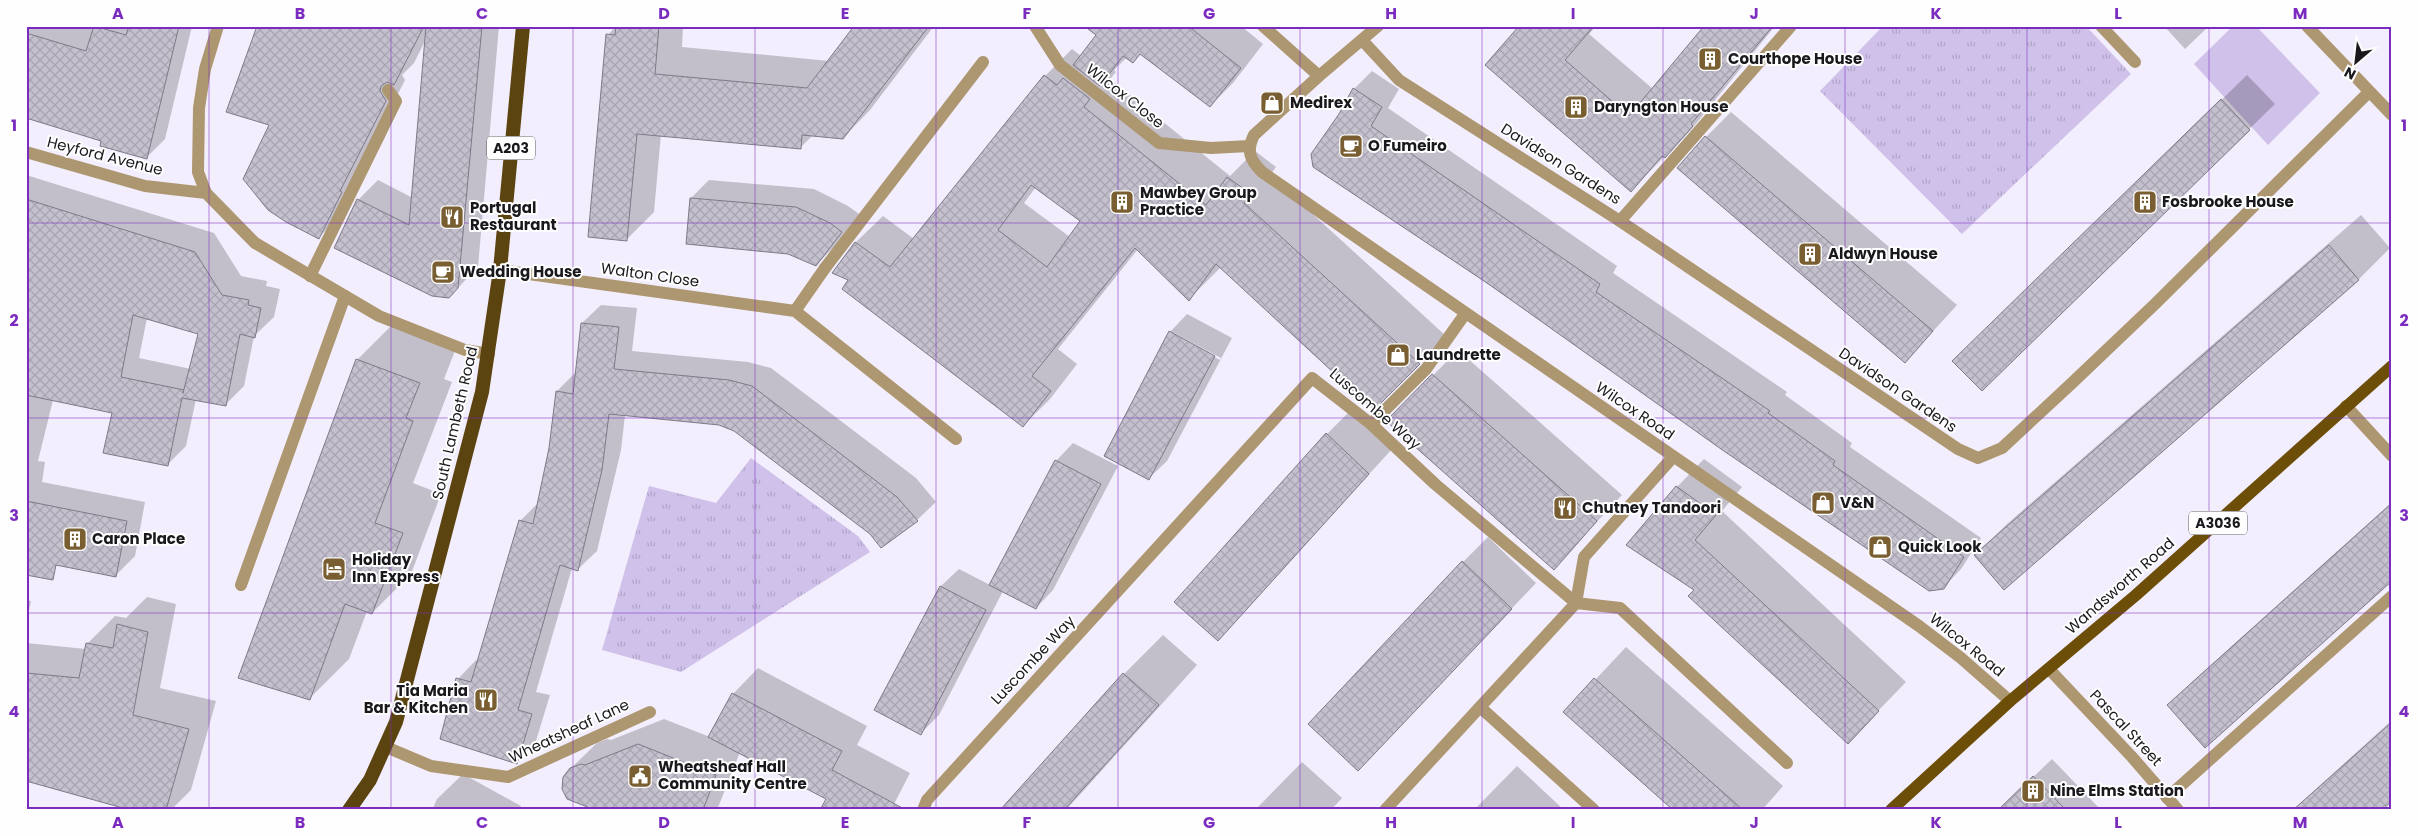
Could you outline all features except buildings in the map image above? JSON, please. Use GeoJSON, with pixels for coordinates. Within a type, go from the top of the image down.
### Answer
{"type":"FeatureCollection","features":[{"type":"Feature","properties":{"kind":"highway","name":"South Lambeth Road"},"geometry":{"type":"LineString","coordinates":[[350,810],[370,780],[396,722],[482,392],[500,270],[523,26]]}},
{"type":"Feature","properties":{"kind":"main road","name":"Wandsworth Road"},"geometry":{"type":"LineString","coordinates":[[1892,810],[2010,701],[2255,490],[2392,366]]}},
{"type":"Feature","properties":{"kind":"street"},"geometry":{"type":"LineString","coordinates":[[218,26],[205,69],[199,108],[198,172],[206,193],[255,243],[379,316],[425,336],[465,350],[489,354]]}},
{"type":"Feature","properties":{"kind":"street","name":"Wilcox Close"},"geometry":{"type":"LineString","coordinates":[[1035,26],[1060,65],[1159,144],[1211,148],[1249,146]]}},
{"type":"Feature","properties":{"kind":"street"},"geometry":{"type":"LineString","coordinates":[[1262,26],[1319,76]]}},
{"type":"Feature","properties":{"kind":"street"},"geometry":{"type":"LineString","coordinates":[[1249,146],[1254,135],[1263,126],[1378,26]]}},
{"type":"Feature","properties":{"kind":"street"},"geometry":{"type":"LineString","coordinates":[[1620,221],[1791,26]]}},
{"type":"Feature","properties":{"kind":"street"},"geometry":{"type":"LineString","coordinates":[[2101,26],[2135,62]]}},
{"type":"Feature","properties":{"kind":"street"},"geometry":{"type":"LineString","coordinates":[[2307,26],[2392,115]]}},
{"type":"Feature","properties":{"kind":"street","name":"Davidson Gardens"},"geometry":{"type":"LineString","coordinates":[[1362,40],[1399,80],[1620,221],[1958,450],[1978,458],[2002,448],[2155,304],[2369,92]]}},
{"type":"Feature","properties":{"kind":"street"},"geometry":{"type":"LineString","coordinates":[[956,439],[795,312],[825,268],[983,62]]}},
{"type":"Feature","properties":{"kind":"street"},"geometry":{"type":"LineString","coordinates":[[310,276],[396,101],[388,90]]}},
{"type":"Feature","properties":{"kind":"street","name":"Wilcox Road"},"geometry":{"type":"LineString","coordinates":[[1249,146],[1250,156],[1262,172],[1919,626],[1961,658],[2010,701]]}},
{"type":"Feature","properties":{"kind":"street","name":"Heyford Avenue"},"geometry":{"type":"LineString","coordinates":[[26,152],[146,186],[206,193]]}},
{"type":"Feature","properties":{"kind":"street","name":"Walton Close"},"geometry":{"type":"LineString","coordinates":[[500,270],[795,312]]}},
{"type":"Feature","properties":{"kind":"street"},"geometry":{"type":"LineString","coordinates":[[241,585],[344,296]]}},
{"type":"Feature","properties":{"kind":"street"},"geometry":{"type":"LineString","coordinates":[[1371,424],[1426,369],[1465,314]]}},
{"type":"Feature","properties":{"kind":"street","name":"Luscombe Way"},"geometry":{"type":"LineString","coordinates":[[923,810],[927,800],[1312,378],[1371,424],[1435,484],[1576,603]]}},
{"type":"Feature","properties":{"kind":"street"},"geometry":{"type":"LineString","coordinates":[[2346,406],[2392,456]]}},
{"type":"Feature","properties":{"kind":"street"},"geometry":{"type":"LineString","coordinates":[[1385,810],[1576,603],[1584,557],[1673,457]]}},
{"type":"Feature","properties":{"kind":"street"},"geometry":{"type":"LineString","coordinates":[[2167,798],[2392,596]]}},
{"type":"Feature","properties":{"kind":"street"},"geometry":{"type":"LineString","coordinates":[[1576,603],[1620,608],[1787,763]]}},
{"type":"Feature","properties":{"kind":"street","name":"Pascal Street"},"geometry":{"type":"LineString","coordinates":[[2049,669],[2178,810]]}},
{"type":"Feature","properties":{"kind":"street"},"geometry":{"type":"LineString","coordinates":[[1480,707],[1594,810]]}},
{"type":"Feature","properties":{"kind":"street","name":"Wheatsheaf Lane"},"geometry":{"type":"LineString","coordinates":[[386,747],[431,766],[508,777],[650,712]]}},
{"type":"Feature","properties":{"kind":"green space"},"geometry":{"type":"Polygon","coordinates":[[[1883,26],[2086,26],[2131,74],[1962,234],[1820,91],[1883,26]]]}},
{"type":"Feature","properties":{"kind":"green space"},"geometry":{"type":"Polygon","coordinates":[[[2233,26],[2256,26],[2320,93],[2268,145],[2194,64],[2233,26]]]}},
{"type":"Feature","properties":{"kind":"green space"},"geometry":{"type":"Polygon","coordinates":[[[751,458],[858,536],[870,552],[681,672],[602,650],[649,486],[716,503],[751,458]]]}},
{"type":"Feature","properties":{"kind":"place","name":"Courthope House"},"geometry":{"type":"Point","coordinates":[1710,59]}},
{"type":"Feature","properties":{"kind":"place","name":"Medirex"},"geometry":{"type":"Point","coordinates":[1272,103]}},
{"type":"Feature","properties":{"kind":"place","name":"Daryngton House"},"geometry":{"type":"Point","coordinates":[1576,107]}},
{"type":"Feature","properties":{"kind":"place","name":"O Fumeiro"},"geometry":{"type":"Point","coordinates":[1351,146]}},
{"type":"Feature","properties":{"kind":"place","name":"Mawbey Group Practice"},"geometry":{"type":"Point","coordinates":[1122,202]}},
{"type":"Feature","properties":{"kind":"place","name":"Fosbrooke House"},"geometry":{"type":"Point","coordinates":[2145,202]}},
{"type":"Feature","properties":{"kind":"place","name":"Portugal Restaurant"},"geometry":{"type":"Point","coordinates":[452,217]}},
{"type":"Feature","properties":{"kind":"place","name":"Aldwyn House"},"geometry":{"type":"Point","coordinates":[1810,254]}},
{"type":"Feature","properties":{"kind":"place","name":"Wedding House"},"geometry":{"type":"Point","coordinates":[443,272]}},
{"type":"Feature","properties":{"kind":"place","name":"Laundrette"},"geometry":{"type":"Point","coordinates":[1398,355]}},
{"type":"Feature","properties":{"kind":"place","name":"V&N"},"geometry":{"type":"Point","coordinates":[1823,503]}},
{"type":"Feature","properties":{"kind":"place","name":"Chutney Tandoori"},"geometry":{"type":"Point","coordinates":[1565,508]}},
{"type":"Feature","properties":{"kind":"place","name":"Caron Place"},"geometry":{"type":"Point","coordinates":[75,539]}},
{"type":"Feature","properties":{"kind":"place","name":"Quick Look"},"geometry":{"type":"Point","coordinates":[1880,547]}},
{"type":"Feature","properties":{"kind":"place","name":"Holiday Inn Express"},"geometry":{"type":"Point","coordinates":[334,569]}},
{"type":"Feature","properties":{"kind":"place","name":"Tia Maria Bar & Kitchen"},"geometry":{"type":"Point","coordinates":[486,700]}},
{"type":"Feature","properties":{"kind":"place","name":"Wheatsheaf Hall Community Centre"},"geometry":{"type":"Point","coordinates":[640,776]}},
{"type":"Feature","properties":{"kind":"place","name":"Nine Elms Station"},"geometry":{"type":"Point","coordinates":[2033,791]}}]}
